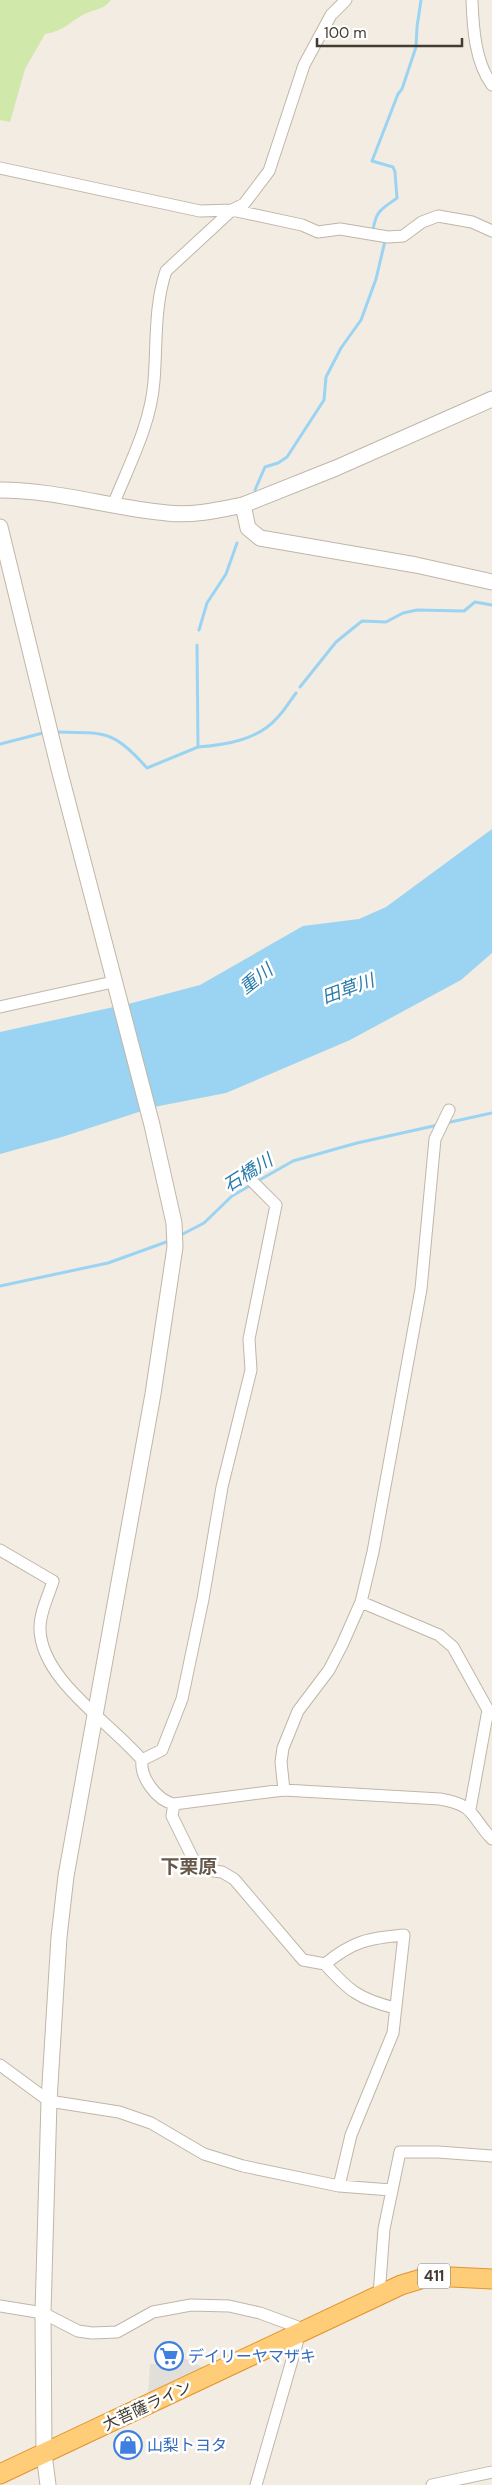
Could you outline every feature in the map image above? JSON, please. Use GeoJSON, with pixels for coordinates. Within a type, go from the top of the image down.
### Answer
{"type":"FeatureCollection","features":[{"type":"Feature","properties":{"kind":"highway","name":"大菩薩ライン"},"geometry":{"type":"LineString","coordinates":[[0,2474],[379,2295],[417,2279],[431,2276],[492,2279]]}},
{"type":"Feature","properties":{"kind":"street"},"geometry":{"type":"LineString","coordinates":[[113,505],[149,412],[154,382],[154,355],[162,284],[166,271],[232,210],[244,204],[273,163],[304,65],[331,15],[346,0]]}},
{"type":"Feature","properties":{"kind":"street"},"geometry":{"type":"LineString","coordinates":[[472,0],[475,41],[492,85]]}},
{"type":"Feature","properties":{"kind":"street"},"geometry":{"type":"LineString","coordinates":[[0,168],[200,211],[232,210],[302,225],[318,232],[340,229],[388,237],[403,236],[422,222],[438,216],[463,220],[492,231]]}},
{"type":"Feature","properties":{"kind":"street"},"geometry":{"type":"LineString","coordinates":[[0,490],[56,494],[168,514],[197,513],[243,505],[336,468],[492,399]]}},
{"type":"Feature","properties":{"kind":"street"},"geometry":{"type":"LineString","coordinates":[[243,505],[248,528],[260,538],[416,565],[492,582]]}},
{"type":"Feature","properties":{"kind":"street"},"geometry":{"type":"LineString","coordinates":[[0,527],[113,982],[152,1125],[174,1223],[175,1247],[153,1394],[66,1876],[59,1937],[49,2101],[43,2313],[44,2454],[48,2485]]}},
{"type":"Feature","properties":{"kind":"street"},"geometry":{"type":"LineString","coordinates":[[0,1007],[113,982]]}},
{"type":"Feature","properties":{"kind":"street"},"geometry":{"type":"LineString","coordinates":[[284,1790],[281,1762],[283,1748],[298,1711],[329,1670],[342,1646],[361,1602],[373,1552],[422,1289],[435,1139],[449,1110]]}},
{"type":"Feature","properties":{"kind":"street"},"geometry":{"type":"LineString","coordinates":[[142,1760],[162,1750],[182,1698],[203,1599],[222,1487],[251,1370],[249,1339],[276,1205],[247,1175]]}},
{"type":"Feature","properties":{"kind":"street"},"geometry":{"type":"LineString","coordinates":[[0,1550],[53,1581],[40,1628],[43,1651],[59,1676],[96,1716],[128,1743],[142,1760],[141,1770],[145,1780],[166,1802],[174,1804],[284,1790],[440,1799],[458,1802],[470,1809],[492,1840]]}},
{"type":"Feature","properties":{"kind":"street"},"geometry":{"type":"LineString","coordinates":[[361,1602],[439,1635],[453,1647],[490,1711],[470,1809]]}},
{"type":"Feature","properties":{"kind":"street"},"geometry":{"type":"LineString","coordinates":[[174,1804],[172,1816],[198,1869],[222,1872],[234,1879],[303,1960],[326,1964],[345,1987],[357,1995],[394,2008]]}},
{"type":"Feature","properties":{"kind":"street"},"geometry":{"type":"LineString","coordinates":[[326,1964],[337,1954],[368,1938],[404,1935],[394,2008],[393,2033],[351,2135],[339,2186]]}},
{"type":"Feature","properties":{"kind":"street"},"geometry":{"type":"LineString","coordinates":[[0,2065],[49,2101],[119,2112],[151,2123],[204,2154],[243,2166],[339,2186],[391,2190]]}},
{"type":"Feature","properties":{"kind":"street"},"geometry":{"type":"LineString","coordinates":[[379,2295],[381,2251],[391,2190],[400,2152],[438,2152],[492,2156]]}},
{"type":"Feature","properties":{"kind":"street"},"geometry":{"type":"LineString","coordinates":[[0,2306],[43,2313],[78,2331],[92,2333],[117,2332],[153,2312],[191,2304],[229,2306],[260,2312],[301,2332],[256,2485]]}},
{"type":"Feature","properties":{"kind":"street"},"geometry":{"type":"LineString","coordinates":[[432,2485],[492,2472]]}},
{"type":"Feature","properties":{"kind":"green space"},"geometry":{"type":"Polygon","coordinates":[[[0,0],[111,0],[103,7],[81,16],[63,28],[45,34],[25,69],[10,122],[0,120],[0,0]]]}},
{"type":"Feature","properties":{"kind":"shaded area"},"geometry":{"type":"Polygon","coordinates":[[[183,2358],[207,2369],[148,2396],[150,2364],[183,2364],[183,2358]]]}},
{"type":"Feature","properties":{"kind":"water"},"geometry":{"type":"Polygon","coordinates":[[[492,829],[492,953],[461,980],[350,1040],[226,1093],[154,1107],[62,1137],[0,1154],[0,1032],[132,1003],[200,985],[303,926],[359,919],[386,907],[492,829]]]}},
{"type":"Feature","properties":{"kind":"waterway"},"geometry":{"type":"LineString","coordinates":[[373,230],[378,214],[397,198],[393,167],[372,161],[398,94],[402,89],[416,47],[421,0]]}},
{"type":"Feature","properties":{"kind":"waterway"},"geometry":{"type":"LineString","coordinates":[[255,490],[265,467],[278,463],[287,457],[324,400],[326,377],[341,348],[361,320],[376,279],[385,241],[383,241]]}},
{"type":"Feature","properties":{"kind":"waterway"},"geometry":{"type":"LineString","coordinates":[[199,630],[207,603],[226,574],[237,543]]}},
{"type":"Feature","properties":{"kind":"waterway"},"geometry":{"type":"LineString","coordinates":[[300,687],[336,642],[362,621],[386,622],[403,613],[417,610],[464,611],[475,602],[492,605]]}},
{"type":"Feature","properties":{"kind":"waterway"},"geometry":{"type":"LineString","coordinates":[[57,732],[108,736],[125,746],[147,768],[198,747],[197,645]]}},
{"type":"Feature","properties":{"kind":"waterway"},"geometry":{"type":"LineString","coordinates":[[198,747],[230,743],[260,732],[280,715],[296,693]]}},
{"type":"Feature","properties":{"kind":"waterway"},"geometry":{"type":"LineString","coordinates":[[0,744],[43,733]]}},
{"type":"Feature","properties":{"kind":"waterway","name":"石橋川"},"geometry":{"type":"LineString","coordinates":[[446,1123],[492,1113]]}},
{"type":"Feature","properties":{"kind":"waterway","name":"石橋川"},"geometry":{"type":"LineString","coordinates":[[256,1182],[293,1161],[357,1143],[438,1125]]}},
{"type":"Feature","properties":{"kind":"waterway","name":"石橋川"},"geometry":{"type":"LineString","coordinates":[[179,1236],[204,1223],[232,1196],[251,1185]]}},
{"type":"Feature","properties":{"kind":"waterway","name":"石橋川"},"geometry":{"type":"LineString","coordinates":[[0,1286],[108,1263],[169,1241]]}},
{"type":"Feature","properties":{"kind":"place","name":"デイリーヤマザキ"},"geometry":{"type":"Point","coordinates":[169,2356]}},
{"type":"Feature","properties":{"kind":"place","name":"山梨トヨタ"},"geometry":{"type":"Point","coordinates":[128,2445]}},
{"type":"Feature","properties":{"kind":"district","name":"下栗原"},"geometry":{"type":"Point","coordinates":[189,1866]}},
{"type":"Feature","properties":{"kind":"water label","name":"重川"},"geometry":{"type":"Point","coordinates":[256,979]}},
{"type":"Feature","properties":{"kind":"water label","name":"田草川"},"geometry":{"type":"Point","coordinates":[348,989]}}]}
